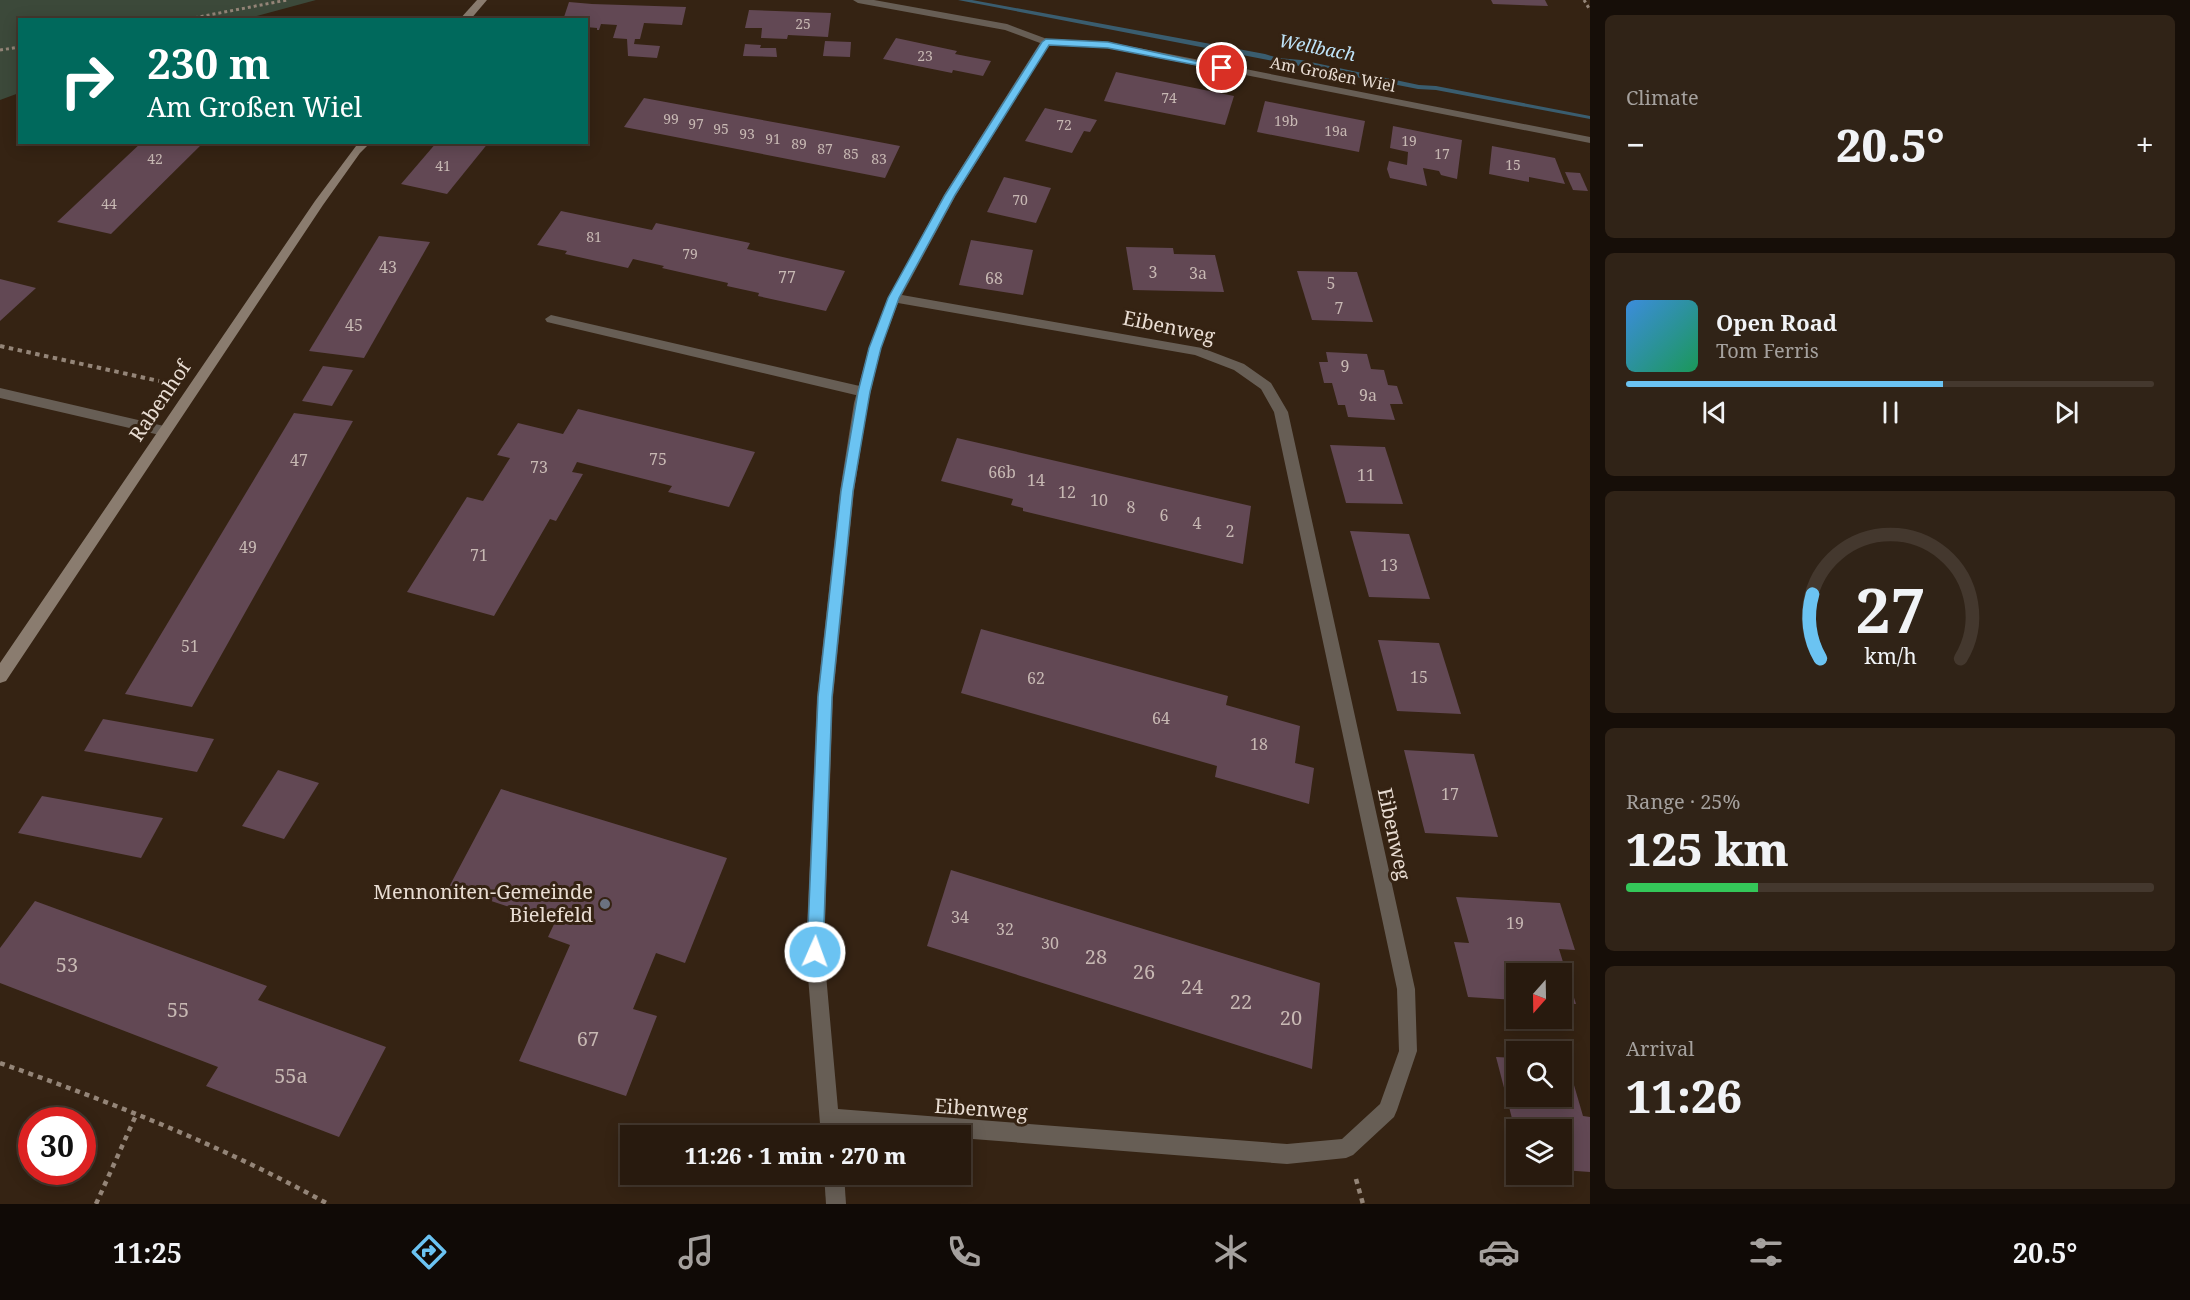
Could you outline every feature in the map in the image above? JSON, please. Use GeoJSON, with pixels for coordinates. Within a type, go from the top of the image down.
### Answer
{"type":"FeatureCollection","features":[{"type":"Feature","properties":{"kind":"street"},"geometry":{"type":"LineString","coordinates":[[466,18],[482,0]]}},
{"type":"Feature","properties":{"kind":"street","name":"Am Großen Wiel"},"geometry":{"type":"LineString","coordinates":[[858,0],[1007,27],[1046,42],[1108,45],[1590,140]]}},
{"type":"Feature","properties":{"kind":"street"},"geometry":{"type":"LineString","coordinates":[[830,1125],[815,952],[825,697],[847,491],[864,392],[875,348],[894,298],[950,195],[1046,42]]}},
{"type":"Feature","properties":{"kind":"street","name":"Rabenhof"},"geometry":{"type":"LineString","coordinates":[[0,676],[164,430],[361,145]]}},
{"type":"Feature","properties":{"kind":"street","name":"Eibenweg"},"geometry":{"type":"LineString","coordinates":[[830,1118],[1287,1154],[1346,1148],[1387,1110],[1408,1051],[1404,977],[1281,412],[1266,386],[1239,367],[1197,351],[894,298]]}},
{"type":"Feature","properties":{"kind":"street"},"geometry":{"type":"LineString","coordinates":[[552,319],[864,392]]}},
{"type":"Feature","properties":{"kind":"street"},"geometry":{"type":"LineString","coordinates":[[0,393],[164,430]]}},
{"type":"Feature","properties":{"kind":"street"},"geometry":{"type":"LineString","coordinates":[[835,1185],[836,1204]]}},
{"type":"Feature","properties":{"kind":"path"},"geometry":{"type":"LineString","coordinates":[[193,18],[287,0]]}},
{"type":"Feature","properties":{"kind":"path"},"geometry":{"type":"LineString","coordinates":[[1584,0],[1590,10]]}},
{"type":"Feature","properties":{"kind":"path"},"geometry":{"type":"LineString","coordinates":[[0,50],[18,47]]}},
{"type":"Feature","properties":{"kind":"path"},"geometry":{"type":"LineString","coordinates":[[0,346],[159,381]]}},
{"type":"Feature","properties":{"kind":"path"},"geometry":{"type":"LineString","coordinates":[[0,1063],[137,1113],[276,1174],[328,1204]]}},
{"type":"Feature","properties":{"kind":"path"},"geometry":{"type":"LineString","coordinates":[[96,1204],[137,1113]]}},
{"type":"Feature","properties":{"kind":"green space"},"geometry":{"type":"Polygon","coordinates":[[[0,0],[316,0],[250,18],[18,18],[18,93],[0,100],[0,0]]]}},
{"type":"Feature","properties":{"kind":"water"},"geometry":{"type":"Polygon","coordinates":[[[958,0],[972,0],[1278,58],[1301,60],[1419,85],[1436,86],[1590,116],[1590,119],[1436,90],[1418,89],[958,0]]]}},
{"type":"Feature","properties":{"kind":"building"},"geometry":{"type":"Polygon","coordinates":[[[1491,0],[1545,0],[1548,6],[1493,4],[1491,0]]]}},
{"type":"Feature","properties":{"kind":"building"},"geometry":{"type":"Polygon","coordinates":[[[569,2],[686,7],[682,25],[644,23],[640,39],[635,39],[634,44],[660,46],[657,58],[628,56],[627,39],[613,38],[617,25],[601,24],[597,30],[597,28],[588,27],[588,18],[564,18],[569,2]]]}},
{"type":"Feature","properties":{"kind":"building"},"geometry":{"type":"Polygon","coordinates":[[[749,10],[831,13],[828,37],[788,35],[787,39],[761,38],[762,28],[745,28],[749,10]]]}},
{"type":"Feature","properties":{"kind":"building"},"geometry":{"type":"Polygon","coordinates":[[[896,38],[991,61],[983,76],[953,70],[952,73],[883,59],[896,38]]]}},
{"type":"Feature","properties":{"kind":"building"},"geometry":{"type":"Polygon","coordinates":[[[825,41],[851,42],[850,57],[823,56],[825,41]]]}},
{"type":"Feature","properties":{"kind":"building"},"geometry":{"type":"Polygon","coordinates":[[[745,44],[761,45],[760,48],[776,48],[777,57],[743,56],[745,44]]]}},
{"type":"Feature","properties":{"kind":"building"},"geometry":{"type":"Polygon","coordinates":[[[1116,72],[1234,96],[1225,125],[1104,101],[1116,72]]]}},
{"type":"Feature","properties":{"kind":"building"},"geometry":{"type":"Polygon","coordinates":[[[644,98],[900,146],[885,178],[624,127],[644,98]]]}},
{"type":"Feature","properties":{"kind":"building"},"geometry":{"type":"Polygon","coordinates":[[[1265,101],[1365,121],[1359,152],[1257,132],[1265,101]]]}},
{"type":"Feature","properties":{"kind":"building"},"geometry":{"type":"Polygon","coordinates":[[[1045,108],[1097,120],[1090,132],[1084,131],[1072,153],[1025,141],[1045,108]]]}},
{"type":"Feature","properties":{"kind":"building"},"geometry":{"type":"Polygon","coordinates":[[[1393,126],[1462,140],[1457,179],[1441,175],[1439,171],[1423,168],[1427,186],[1390,178],[1387,169],[1389,161],[1407,165],[1408,152],[1390,148],[1393,126]]]}},
{"type":"Feature","properties":{"kind":"building"},"geometry":{"type":"Polygon","coordinates":[[[140,144],[202,144],[111,234],[57,222],[140,144]]]}},
{"type":"Feature","properties":{"kind":"building"},"geometry":{"type":"Polygon","coordinates":[[[435,144],[487,144],[447,194],[401,184],[435,144]]]}},
{"type":"Feature","properties":{"kind":"building"},"geometry":{"type":"Polygon","coordinates":[[[1492,146],[1555,158],[1565,184],[1529,177],[1529,182],[1489,174],[1492,146]]]}},
{"type":"Feature","properties":{"kind":"building"},"geometry":{"type":"Polygon","coordinates":[[[1565,172],[1580,173],[1588,191],[1573,190],[1565,172]]]}},
{"type":"Feature","properties":{"kind":"building"},"geometry":{"type":"Polygon","coordinates":[[[1004,177],[1051,188],[1036,223],[987,212],[1004,177]]]}},
{"type":"Feature","properties":{"kind":"building"},"geometry":{"type":"Polygon","coordinates":[[[561,211],[652,230],[656,223],[750,243],[747,249],[845,271],[826,311],[758,296],[759,293],[727,286],[728,283],[662,268],[664,266],[633,259],[628,268],[565,254],[567,251],[537,245],[561,211]]]}},
{"type":"Feature","properties":{"kind":"building"},"geometry":{"type":"Polygon","coordinates":[[[379,236],[430,242],[364,358],[309,351],[379,236]]]}},
{"type":"Feature","properties":{"kind":"building"},"geometry":{"type":"Polygon","coordinates":[[[971,240],[1033,250],[1023,295],[959,285],[971,240]]]}},
{"type":"Feature","properties":{"kind":"building"},"geometry":{"type":"Polygon","coordinates":[[[1126,247],[1173,248],[1174,254],[1215,255],[1224,292],[1133,290],[1126,247]]]}},
{"type":"Feature","properties":{"kind":"building"},"geometry":{"type":"Polygon","coordinates":[[[1297,271],[1357,272],[1373,322],[1312,320],[1297,271]]]}},
{"type":"Feature","properties":{"kind":"building"},"geometry":{"type":"Polygon","coordinates":[[[0,279],[36,288],[0,321],[0,279]]]}},
{"type":"Feature","properties":{"kind":"building"},"geometry":{"type":"Polygon","coordinates":[[[1326,352],[1367,354],[1371,369],[1384,370],[1388,385],[1397,386],[1403,404],[1390,404],[1395,420],[1348,417],[1345,405],[1338,405],[1332,383],[1324,383],[1319,362],[1328,362],[1326,352]]]}},
{"type":"Feature","properties":{"kind":"building"},"geometry":{"type":"Polygon","coordinates":[[[323,366],[353,370],[332,406],[302,401],[323,366]]]}},
{"type":"Feature","properties":{"kind":"building"},"geometry":{"type":"Polygon","coordinates":[[[578,409],[755,452],[729,507],[668,492],[672,486],[577,462],[572,472],[583,474],[556,521],[550,519],[494,616],[407,592],[467,497],[483,501],[510,458],[497,455],[518,423],[563,434],[578,409]]]}},
{"type":"Feature","properties":{"kind":"building"},"geometry":{"type":"Polygon","coordinates":[[[294,413],[353,421],[192,707],[125,694],[294,413]]]}},
{"type":"Feature","properties":{"kind":"building"},"geometry":{"type":"Polygon","coordinates":[[[957,438],[1251,506],[1243,564],[1023,511],[1023,508],[1011,505],[1013,499],[941,481],[957,438]]]}},
{"type":"Feature","properties":{"kind":"building"},"geometry":{"type":"Polygon","coordinates":[[[1330,445],[1385,447],[1403,504],[1346,503],[1330,445]]]}},
{"type":"Feature","properties":{"kind":"building"},"geometry":{"type":"Polygon","coordinates":[[[1350,531],[1409,534],[1430,599],[1369,597],[1350,531]]]}},
{"type":"Feature","properties":{"kind":"building"},"geometry":{"type":"Polygon","coordinates":[[[981,629],[1228,696],[1226,705],[1300,726],[1295,763],[1314,768],[1309,804],[1215,777],[1217,766],[961,693],[981,629]]]}},
{"type":"Feature","properties":{"kind":"building"},"geometry":{"type":"Polygon","coordinates":[[[1378,640],[1439,643],[1461,714],[1397,711],[1378,640]]]}},
{"type":"Feature","properties":{"kind":"building"},"geometry":{"type":"Polygon","coordinates":[[[103,719],[214,739],[197,772],[84,751],[103,719]]]}},
{"type":"Feature","properties":{"kind":"building"},"geometry":{"type":"Polygon","coordinates":[[[1404,750],[1474,754],[1498,837],[1425,833],[1404,750]]]}},
{"type":"Feature","properties":{"kind":"building"},"geometry":{"type":"Polygon","coordinates":[[[278,770],[319,783],[284,839],[242,826],[278,770]]]}},
{"type":"Feature","properties":{"kind":"building","name":"Mennoniten-Gemeinde Bielefeld"},"geometry":{"type":"Polygon","coordinates":[[[501,789],[727,858],[685,963],[656,953],[633,1009],[657,1016],[626,1096],[519,1061],[570,945],[548,937],[555,922],[449,887],[501,789]]]}},
{"type":"Feature","properties":{"kind":"building"},"geometry":{"type":"Polygon","coordinates":[[[42,796],[163,818],[141,858],[18,833],[42,796]]]}},
{"type":"Feature","properties":{"kind":"building"},"geometry":{"type":"Polygon","coordinates":[[[951,870],[1320,983],[1312,1069],[927,946],[951,870]]]}},
{"type":"Feature","properties":{"kind":"building"},"geometry":{"type":"Polygon","coordinates":[[[1456,897],[1560,903],[1575,950],[1559,949],[1563,963],[1506,963],[1506,999],[1468,997],[1454,942],[1469,943],[1456,897]]]}},
{"type":"Feature","properties":{"kind":"building"},"geometry":{"type":"Polygon","coordinates":[[[35,901],[267,986],[258,1000],[386,1047],[339,1137],[206,1086],[218,1067],[0,983],[0,948],[35,901]]]}},
{"type":"Feature","properties":{"kind":"building"},"geometry":{"type":"Polygon","coordinates":[[[1572,991],[1576,1004],[1572,1004],[1572,991]]]}},
{"type":"Feature","properties":{"kind":"building"},"geometry":{"type":"Polygon","coordinates":[[[1496,1057],[1506,1058],[1506,1095],[1496,1057]]]}},
{"type":"Feature","properties":{"kind":"building"},"geometry":{"type":"Polygon","coordinates":[[[1572,1078],[1583,1116],[1590,1117],[1590,1172],[1572,1171],[1572,1119],[1512,1119],[1509,1107],[1572,1107],[1572,1078]]]}},
{"type":"Feature","properties":{"kind":"place","name":"Mennoniten-Gemeinde Bielefeld"},"geometry":{"type":"Point","coordinates":[605,904]}},
{"type":"Feature","properties":{"kind":"route"},"geometry":{"type":"LineString","coordinates":[[815,952],[825,697],[847,491],[861,403],[875,348],[894,298],[950,195],[1046,42],[1108,45],[1222,68]]}},
{"type":"Feature","properties":{"kind":"water label","name":"Wellbach"},"geometry":{"type":"Point","coordinates":[1317,48]}}]}
